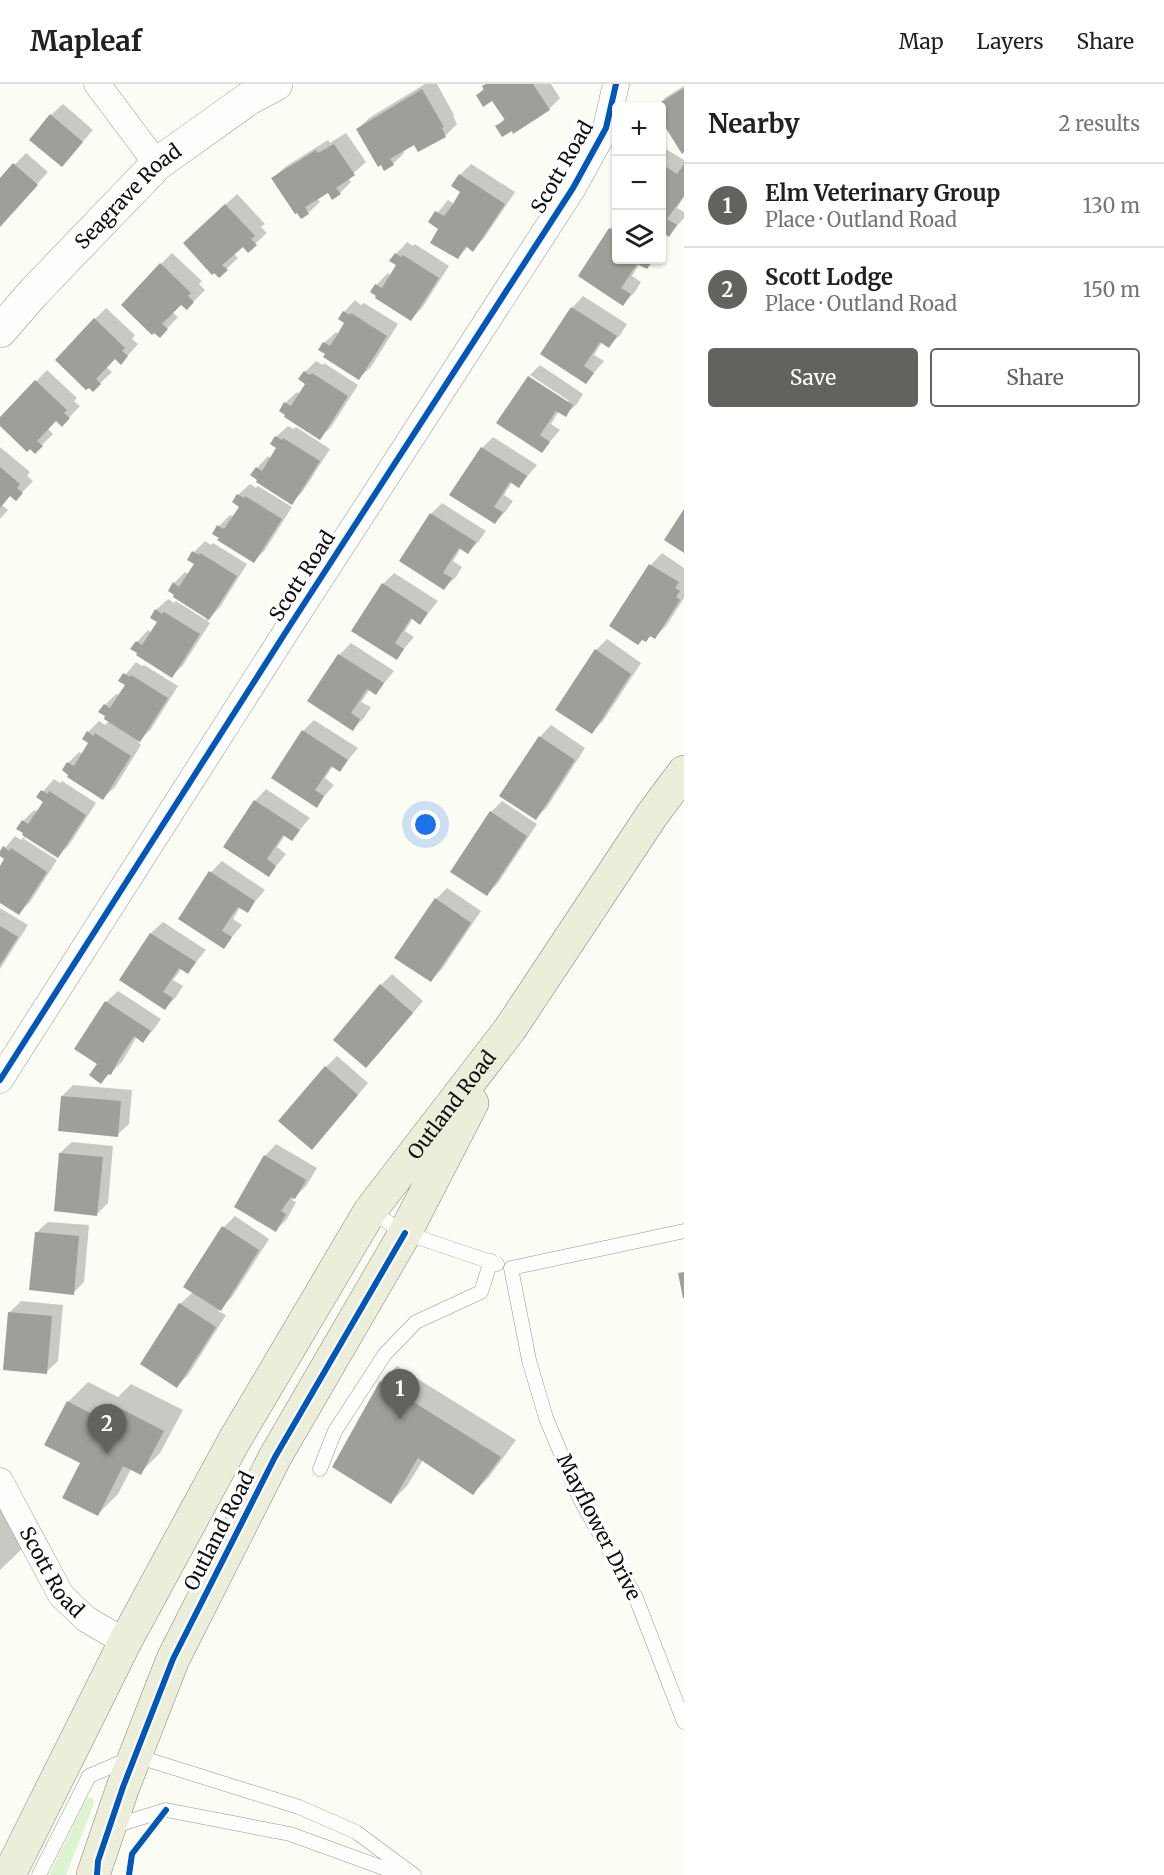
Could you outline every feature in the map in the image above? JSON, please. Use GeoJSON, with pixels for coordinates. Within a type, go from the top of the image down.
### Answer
{"type":"FeatureCollection","features":[{"type":"Feature","properties":{"kind":"main road","name":"Outland Road"},"geometry":{"type":"LineString","coordinates":[[652,815],[684,746]]}},
{"type":"Feature","properties":{"kind":"main road","name":"Outland Road"},"geometry":{"type":"LineString","coordinates":[[9,1875],[125,1641],[234,1440],[370,1211],[510,1029],[652,815],[684,772]]}},
{"type":"Feature","properties":{"kind":"main road","name":"Outland Road"},"geometry":{"type":"LineString","coordinates":[[96,1870],[109,1828],[173,1659],[275,1457],[405,1233],[510,1029]]}},
{"type":"Feature","properties":{"kind":"street"},"geometry":{"type":"LineString","coordinates":[[97,84],[157,164]]}},
{"type":"Feature","properties":{"kind":"street","name":"Seagrave Road"},"geometry":{"type":"LineString","coordinates":[[0,331],[34,292],[157,164],[248,99],[276,84]]}},
{"type":"Feature","properties":{"kind":"street","name":"Scott Road"},"geometry":{"type":"LineString","coordinates":[[0,1080],[282,636],[573,188],[606,128],[616,84]]}},
{"type":"Feature","properties":{"kind":"street","name":"Scott Road"},"geometry":{"type":"LineString","coordinates":[[0,1481],[61,1595],[86,1619],[125,1641]]}},
{"type":"Feature","properties":{"kind":"lane"},"geometry":{"type":"LineString","coordinates":[[370,1211],[405,1233],[511,1268],[684,1231]]}},
{"type":"Feature","properties":{"kind":"lane"},"geometry":{"type":"LineString","coordinates":[[320,1468],[335,1431],[385,1354],[416,1322],[481,1292],[491,1261]]}},
{"type":"Feature","properties":{"kind":"lane","name":"Mayflower Drive"},"geometry":{"type":"LineString","coordinates":[[511,1268],[529,1360],[546,1418],[580,1499],[636,1598],[684,1722]]}},
{"type":"Feature","properties":{"kind":"lane"},"geometry":{"type":"LineString","coordinates":[[39,1875],[88,1776],[136,1756],[299,1807],[357,1832],[414,1875]]}},
{"type":"Feature","properties":{"kind":"lane"},"geometry":{"type":"LineString","coordinates":[[109,1828],[166,1810],[290,1834],[403,1875]]}},
{"type":"Feature","properties":{"kind":"green space"},"geometry":{"type":"Polygon","coordinates":[[[87,1798],[94,1800],[94,1804],[66,1875],[49,1875],[87,1798]]]}},
{"type":"Feature","properties":{"kind":"building"},"geometry":{"type":"Polygon","coordinates":[[[486,84],[533,84],[550,110],[513,134],[512,131],[502,137],[495,126],[505,120],[492,101],[483,107],[476,95],[484,90],[482,86],[486,84]]]}},
{"type":"Feature","properties":{"kind":"building"},"geometry":{"type":"Polygon","coordinates":[[[684,88],[684,152],[682,154],[666,128],[666,102],[661,102],[684,88]]]}},
{"type":"Feature","properties":{"kind":"building"},"geometry":{"type":"Polygon","coordinates":[[[422,89],[444,127],[442,128],[446,137],[418,152],[414,145],[390,159],[394,165],[384,171],[381,165],[378,167],[356,129],[422,89]]]}},
{"type":"Feature","properties":{"kind":"building"},"geometry":{"type":"Polygon","coordinates":[[[50,114],[83,142],[62,167],[29,140],[50,114]]]}},
{"type":"Feature","properties":{"kind":"building"},"geometry":{"type":"Polygon","coordinates":[[[334,144],[355,175],[336,188],[341,194],[332,200],[328,193],[305,207],[309,214],[301,219],[297,213],[295,214],[271,178],[316,150],[318,153],[334,144]]]}},
{"type":"Feature","properties":{"kind":"building"},"geometry":{"type":"Polygon","coordinates":[[[13,163],[38,185],[0,227],[0,178],[13,163]]]}},
{"type":"Feature","properties":{"kind":"building"},"geometry":{"type":"Polygon","coordinates":[[[684,164],[684,196],[667,219],[677,225],[669,237],[666,235],[666,167],[677,174],[684,164]]]}},
{"type":"Feature","properties":{"kind":"building"},"geometry":{"type":"Polygon","coordinates":[[[459,174],[505,204],[473,252],[466,246],[458,259],[430,243],[438,229],[428,222],[435,211],[444,216],[453,204],[460,192],[451,186],[459,174]]]}},
{"type":"Feature","properties":{"kind":"building"},"geometry":{"type":"Polygon","coordinates":[[[225,204],[255,236],[251,239],[257,245],[248,253],[243,247],[222,265],[228,270],[219,278],[214,273],[212,275],[183,243],[225,204]]]}},
{"type":"Feature","properties":{"kind":"building"},"geometry":{"type":"Polygon","coordinates":[[[609,228],[612,230],[612,264],[637,264],[621,288],[631,294],[623,306],[578,276],[609,228]]]}},
{"type":"Feature","properties":{"kind":"building"},"geometry":{"type":"Polygon","coordinates":[[[395,253],[401,257],[403,255],[439,278],[411,321],[375,298],[376,296],[370,292],[375,284],[382,288],[396,265],[389,261],[395,253]]]}},
{"type":"Feature","properties":{"kind":"building"},"geometry":{"type":"Polygon","coordinates":[[[160,263],[191,293],[188,296],[194,302],[187,310],[181,305],[162,324],[168,329],[160,338],[154,333],[152,335],[121,305],[160,263]]]}},
{"type":"Feature","properties":{"kind":"building"},"geometry":{"type":"Polygon","coordinates":[[[637,264],[650,264],[647,269],[637,264]]]}},
{"type":"Feature","properties":{"kind":"building"},"geometry":{"type":"Polygon","coordinates":[[[571,307],[617,336],[609,348],[600,342],[584,366],[594,373],[586,384],[540,354],[571,307]]]}},
{"type":"Feature","properties":{"kind":"building"},"geometry":{"type":"Polygon","coordinates":[[[343,311],[350,315],[351,313],[387,336],[359,380],[323,357],[325,354],[318,350],[323,342],[330,346],[344,323],[338,319],[343,311]]]}},
{"type":"Feature","properties":{"kind":"building"},"geometry":{"type":"Polygon","coordinates":[[[94,318],[125,348],[122,351],[128,356],[121,365],[115,359],[96,379],[101,384],[93,392],[89,388],[86,390],[55,360],[94,318]]]}},
{"type":"Feature","properties":{"kind":"building"},"geometry":{"type":"Polygon","coordinates":[[[304,371],[310,375],[312,373],[348,396],[320,440],[284,417],[285,415],[279,411],[284,402],[291,406],[305,384],[298,379],[304,371]]]}},
{"type":"Feature","properties":{"kind":"building"},"geometry":{"type":"Polygon","coordinates":[[[528,376],[573,405],[566,417],[556,411],[540,435],[550,442],[542,453],[496,423],[528,376]]]}},
{"type":"Feature","properties":{"kind":"building"},"geometry":{"type":"Polygon","coordinates":[[[35,380],[67,410],[64,413],[70,418],[62,427],[56,421],[37,441],[43,446],[35,454],[30,449],[27,452],[0,426],[0,417],[35,380]]]}},
{"type":"Feature","properties":{"kind":"building"},"geometry":{"type":"Polygon","coordinates":[[[275,436],[282,440],[283,438],[320,461],[292,505],[256,482],[257,480],[250,475],[256,467],[262,471],[276,448],[270,444],[275,436]]]}},
{"type":"Feature","properties":{"kind":"building"},"geometry":{"type":"Polygon","coordinates":[[[481,447],[527,476],[519,488],[510,482],[494,507],[503,512],[495,524],[449,495],[481,447]]]}},
{"type":"Feature","properties":{"kind":"building"},"geometry":{"type":"Polygon","coordinates":[[[0,467],[20,484],[17,488],[23,493],[16,501],[10,496],[0,508],[0,467]]]}},
{"type":"Feature","properties":{"kind":"building"},"geometry":{"type":"Polygon","coordinates":[[[237,494],[244,498],[245,496],[282,519],[254,563],[217,540],[219,538],[212,534],[217,525],[224,529],[239,507],[232,502],[237,494]]]}},
{"type":"Feature","properties":{"kind":"building"},"geometry":{"type":"Polygon","coordinates":[[[684,509],[684,553],[664,540],[684,509]]]}},
{"type":"Feature","properties":{"kind":"building"},"geometry":{"type":"Polygon","coordinates":[[[430,513],[476,542],[468,554],[459,548],[443,573],[452,578],[444,590],[399,561],[430,513]]]}},
{"type":"Feature","properties":{"kind":"building"},"geometry":{"type":"Polygon","coordinates":[[[192,551],[199,555],[200,553],[237,576],[209,620],[173,597],[174,595],[168,591],[173,582],[179,587],[194,564],[187,560],[192,551]]]}},
{"type":"Feature","properties":{"kind":"building"},"geometry":{"type":"Polygon","coordinates":[[[649,564],[679,582],[675,588],[680,591],[676,597],[680,600],[655,639],[650,636],[646,642],[642,640],[638,645],[609,626],[649,564]]]}},
{"type":"Feature","properties":{"kind":"building"},"geometry":{"type":"Polygon","coordinates":[[[382,583],[428,613],[420,625],[411,618],[395,643],[404,649],[397,660],[351,631],[382,583]]]}},
{"type":"Feature","properties":{"kind":"building"},"geometry":{"type":"Polygon","coordinates":[[[155,609],[200,634],[172,678],[130,649],[136,641],[142,645],[157,622],[150,618],[155,609]]]}},
{"type":"Feature","properties":{"kind":"building"},"geometry":{"type":"Polygon","coordinates":[[[595,649],[631,674],[592,734],[555,710],[595,649]]]}},
{"type":"Feature","properties":{"kind":"building"},"geometry":{"type":"Polygon","coordinates":[[[338,654],[384,683],[376,695],[367,689],[351,713],[360,719],[353,731],[307,701],[338,654]]]}},
{"type":"Feature","properties":{"kind":"building"},"geometry":{"type":"Polygon","coordinates":[[[123,673],[130,677],[131,675],[168,698],[140,742],[104,719],[105,716],[98,712],[104,704],[110,708],[125,685],[118,681],[123,673]]]}},
{"type":"Feature","properties":{"kind":"building"},"geometry":{"type":"Polygon","coordinates":[[[302,730],[348,760],[340,772],[331,766],[315,790],[324,796],[317,808],[271,778],[302,730]]]}},
{"type":"Feature","properties":{"kind":"building"},"geometry":{"type":"Polygon","coordinates":[[[87,731],[93,736],[95,733],[131,756],[103,800],[67,777],[68,775],[62,770],[67,762],[74,766],[88,743],[82,739],[87,731]]]}},
{"type":"Feature","properties":{"kind":"building"},"geometry":{"type":"Polygon","coordinates":[[[539,736],[575,760],[536,820],[499,796],[539,736]]]}},
{"type":"Feature","properties":{"kind":"building"},"geometry":{"type":"Polygon","coordinates":[[[41,790],[48,794],[49,791],[86,815],[58,858],[16,829],[22,820],[28,824],[43,802],[36,797],[41,790]]]}},
{"type":"Feature","properties":{"kind":"building"},"geometry":{"type":"Polygon","coordinates":[[[254,800],[300,830],[292,841],[283,835],[267,859],[276,866],[269,877],[223,847],[254,800]]]}},
{"type":"Feature","properties":{"kind":"building"},"geometry":{"type":"Polygon","coordinates":[[[490,811],[527,836],[487,896],[450,872],[490,811]]]}},
{"type":"Feature","properties":{"kind":"building"},"geometry":{"type":"Polygon","coordinates":[[[3,846],[9,851],[11,848],[47,872],[19,915],[0,903],[0,866],[4,859],[0,856],[0,851],[3,846]]]}},
{"type":"Feature","properties":{"kind":"building"},"geometry":{"type":"Polygon","coordinates":[[[209,871],[255,901],[248,913],[238,907],[230,918],[222,931],[232,937],[224,949],[178,919],[209,871]]]}},
{"type":"Feature","properties":{"kind":"building"},"geometry":{"type":"Polygon","coordinates":[[[435,898],[471,923],[431,982],[394,958],[435,898]]]}},
{"type":"Feature","properties":{"kind":"building"},"geometry":{"type":"Polygon","coordinates":[[[0,926],[18,937],[0,965],[0,926]]]}},
{"type":"Feature","properties":{"kind":"building"},"geometry":{"type":"Polygon","coordinates":[[[150,933],[196,962],[188,974],[179,968],[163,992],[173,998],[165,1010],[119,980],[150,933]]]}},
{"type":"Feature","properties":{"kind":"building"},"geometry":{"type":"Polygon","coordinates":[[[380,984],[413,1013],[366,1068],[333,1040],[380,984]]]}},
{"type":"Feature","properties":{"kind":"building"},"geometry":{"type":"Polygon","coordinates":[[[105,1001],[151,1031],[143,1043],[134,1036],[111,1075],[108,1074],[101,1084],[89,1075],[97,1064],[74,1049],[105,1001]]]}},
{"type":"Feature","properties":{"kind":"building"},"geometry":{"type":"Polygon","coordinates":[[[325,1066],[358,1095],[312,1150],[278,1121],[325,1066]]]}},
{"type":"Feature","properties":{"kind":"building"},"geometry":{"type":"Polygon","coordinates":[[[61,1096],[121,1101],[118,1137],[58,1131],[61,1096]]]}},
{"type":"Feature","properties":{"kind":"building"},"geometry":{"type":"Polygon","coordinates":[[[59,1153],[103,1157],[97,1216],[54,1211],[59,1153]]]}},
{"type":"Feature","properties":{"kind":"building"},"geometry":{"type":"Polygon","coordinates":[[[264,1155],[306,1180],[295,1199],[291,1197],[281,1211],[286,1214],[276,1232],[234,1207],[264,1155]]]}},
{"type":"Feature","properties":{"kind":"building"},"geometry":{"type":"Polygon","coordinates":[[[222,1226],[259,1250],[221,1311],[183,1287],[222,1226]]]}},
{"type":"Feature","properties":{"kind":"building"},"geometry":{"type":"Polygon","coordinates":[[[35,1232],[79,1236],[74,1295],[29,1290],[35,1232]]]}},
{"type":"Feature","properties":{"kind":"building"},"geometry":{"type":"Polygon","coordinates":[[[684,1272],[684,1298],[683,1298],[678,1273],[684,1272]]]}},
{"type":"Feature","properties":{"kind":"building"},"geometry":{"type":"Polygon","coordinates":[[[179,1303],[216,1327],[177,1388],[140,1364],[179,1303]]]}},
{"type":"Feature","properties":{"kind":"building"},"geometry":{"type":"Polygon","coordinates":[[[8,1312],[52,1316],[47,1374],[3,1370],[8,1312]]]}},
{"type":"Feature","properties":{"kind":"building"},"geometry":{"type":"Polygon","coordinates":[[[380,1381],[501,1457],[473,1495],[418,1458],[391,1504],[332,1467],[380,1381]]]}},
{"type":"Feature","properties":{"kind":"building"},"geometry":{"type":"Polygon","coordinates":[[[67,1401],[101,1419],[110,1403],[164,1431],[141,1475],[123,1466],[98,1516],[62,1498],[80,1463],[44,1445],[67,1401]]]}},
{"type":"Feature","properties":{"kind":"cycle path"},"geometry":{"type":"LineString","coordinates":[[0,1080],[573,188],[606,128],[616,84]]}},
{"type":"Feature","properties":{"kind":"cycle path"},"geometry":{"type":"LineString","coordinates":[[97,1875],[98,1861],[123,1787],[173,1659],[275,1457],[405,1233]]}},
{"type":"Feature","properties":{"kind":"cycle path"},"geometry":{"type":"LineString","coordinates":[[129,1875],[132,1854],[166,1810]]}},
{"type":"Feature","properties":{"kind":"place","name":"Elm Veterinary Group"},"geometry":{"type":"Point","coordinates":[400,1419]}},
{"type":"Feature","properties":{"kind":"place","name":"Scott Lodge"},"geometry":{"type":"Point","coordinates":[107,1454]}}]}
